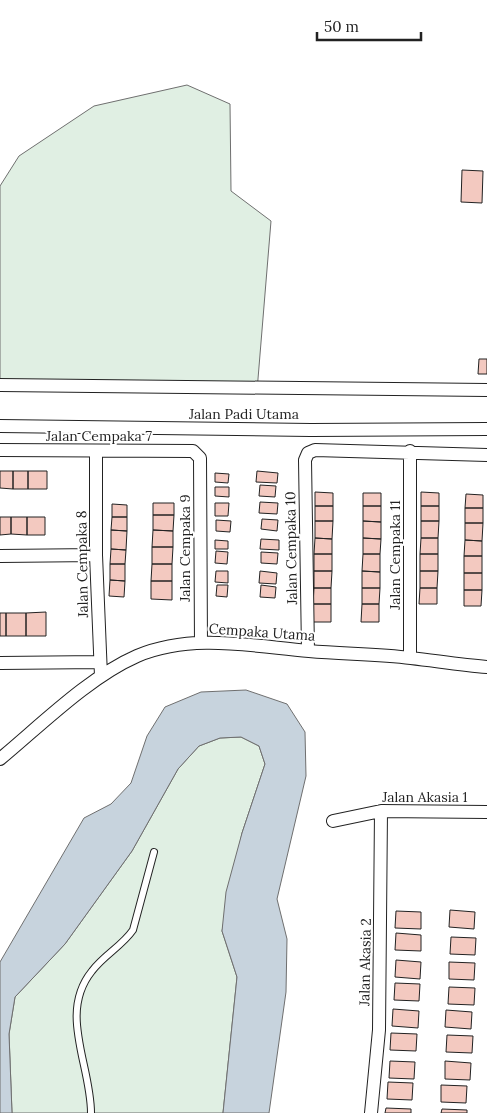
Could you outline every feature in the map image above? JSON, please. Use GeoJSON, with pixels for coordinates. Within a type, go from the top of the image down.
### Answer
{"type":"FeatureCollection","features":[{"type":"Feature","properties":{"kind":"street"},"geometry":{"type":"LineString","coordinates":[[0,384],[487,390]]}},
{"type":"Feature","properties":{"kind":"street","name":"Jalan Padi Utama"},"geometry":{"type":"LineString","coordinates":[[0,426],[311,430],[487,429]]}},
{"type":"Feature","properties":{"kind":"street","name":"Jalan Cempaka 7"},"geometry":{"type":"LineString","coordinates":[[0,450],[194,451],[198,453]]}},
{"type":"Feature","properties":{"kind":"street","name":"Jalan Cempaka 10"},"geometry":{"type":"LineString","coordinates":[[308,651],[305,460],[308,453],[315,450],[410,451]]}},
{"type":"Feature","properties":{"kind":"street","name":"Jalan Cempaka 8"},"geometry":{"type":"LineString","coordinates":[[96,451],[96,555],[101,676]]}},
{"type":"Feature","properties":{"kind":"street"},"geometry":{"type":"LineString","coordinates":[[410,451],[487,455]]}},
{"type":"Feature","properties":{"kind":"street","name":"Jalan Cempaka 11"},"geometry":{"type":"LineString","coordinates":[[410,451],[410,658]]}},
{"type":"Feature","properties":{"kind":"street","name":"Jalan Cempaka 9"},"geometry":{"type":"LineString","coordinates":[[198,453],[200,458],[201,642]]}},
{"type":"Feature","properties":{"kind":"street"},"geometry":{"type":"LineString","coordinates":[[0,556],[96,555]]}},
{"type":"Feature","properties":{"kind":"street","name":"Cempaka Utama"},"geometry":{"type":"LineString","coordinates":[[0,758],[101,676],[136,656],[168,646],[201,642],[253,644],[308,651],[410,658],[487,667]]}},
{"type":"Feature","properties":{"kind":"street"},"geometry":{"type":"LineString","coordinates":[[0,663],[100,662]]}},
{"type":"Feature","properties":{"kind":"street","name":"Jalan Akasia 1"},"geometry":{"type":"LineString","coordinates":[[333,821],[381,810],[487,812]]}},
{"type":"Feature","properties":{"kind":"street","name":"Jalan Akasia 2"},"geometry":{"type":"LineString","coordinates":[[370,1113],[379,1030],[381,810]]}},
{"type":"Feature","properties":{"kind":"lane"},"geometry":{"type":"LineString","coordinates":[[91,1113],[76,1023],[76,999],[92,971],[133,930],[154,852]]}},
{"type":"Feature","properties":{"kind":"green space"},"geometry":{"type":"Polygon","coordinates":[[[187,85],[230,104],[231,191],[271,221],[257,391],[0,388],[0,186],[19,156],[94,106],[187,85]]]}},
{"type":"Feature","properties":{"kind":"green space"},"geometry":{"type":"Polygon","coordinates":[[[241,737],[259,746],[265,764],[242,833],[222,931],[237,977],[223,1113],[12,1113],[9,1034],[15,997],[65,944],[132,851],[178,769],[199,746],[220,738],[241,737]]]}},
{"type":"Feature","properties":{"kind":"shaded area"},"geometry":{"type":"Polygon","coordinates":[[[246,690],[287,704],[305,732],[306,776],[277,899],[287,939],[286,992],[269,1113],[223,1113],[237,977],[222,931],[226,892],[242,833],[265,764],[259,746],[241,737],[220,738],[199,746],[178,769],[132,851],[65,944],[15,997],[9,1034],[12,1113],[0,1113],[0,962],[84,818],[111,804],[131,783],[147,736],[165,707],[201,692],[246,690]]]}},
{"type":"Feature","properties":{"kind":"building"},"geometry":{"type":"Polygon","coordinates":[[[462,170],[483,171],[482,203],[461,202],[462,170]]]}},
{"type":"Feature","properties":{"kind":"building"},"geometry":{"type":"Polygon","coordinates":[[[479,359],[487,359],[487,374],[478,374],[479,359]]]}},
{"type":"Feature","properties":{"kind":"building"},"geometry":{"type":"Polygon","coordinates":[[[0,471],[13,471],[13,489],[0,488],[0,471]]]}},
{"type":"Feature","properties":{"kind":"building"},"geometry":{"type":"Polygon","coordinates":[[[13,471],[28,471],[28,489],[13,489],[13,471]]]}},
{"type":"Feature","properties":{"kind":"building"},"geometry":{"type":"Polygon","coordinates":[[[28,471],[47,471],[47,489],[28,489],[28,471]]]}},
{"type":"Feature","properties":{"kind":"building"},"geometry":{"type":"Polygon","coordinates":[[[257,471],[278,473],[277,483],[256,482],[257,471]]]}},
{"type":"Feature","properties":{"kind":"building"},"geometry":{"type":"Polygon","coordinates":[[[215,473],[229,474],[228,483],[215,482],[215,473]]]}},
{"type":"Feature","properties":{"kind":"building"},"geometry":{"type":"Polygon","coordinates":[[[260,485],[276,486],[275,497],[259,496],[260,485]]]}},
{"type":"Feature","properties":{"kind":"building"},"geometry":{"type":"Polygon","coordinates":[[[215,487],[229,487],[229,497],[215,496],[215,487]]]}},
{"type":"Feature","properties":{"kind":"building"},"geometry":{"type":"Polygon","coordinates":[[[315,492],[333,493],[333,506],[315,506],[315,492]]]}},
{"type":"Feature","properties":{"kind":"building"},"geometry":{"type":"Polygon","coordinates":[[[421,492],[439,493],[439,506],[421,506],[421,492]]]}},
{"type":"Feature","properties":{"kind":"building"},"geometry":{"type":"Polygon","coordinates":[[[363,493],[381,493],[381,506],[363,506],[363,493]]]}},
{"type":"Feature","properties":{"kind":"building"},"geometry":{"type":"Polygon","coordinates":[[[466,494],[483,495],[483,508],[465,508],[466,494]]]}},
{"type":"Feature","properties":{"kind":"building"},"geometry":{"type":"Polygon","coordinates":[[[260,502],[278,503],[277,514],[259,513],[260,502]]]}},
{"type":"Feature","properties":{"kind":"building"},"geometry":{"type":"Polygon","coordinates":[[[153,503],[174,503],[174,515],[153,515],[153,503]]]}},
{"type":"Feature","properties":{"kind":"building"},"geometry":{"type":"Polygon","coordinates":[[[215,503],[229,503],[228,516],[215,516],[215,503]]]}},
{"type":"Feature","properties":{"kind":"building"},"geometry":{"type":"Polygon","coordinates":[[[112,504],[127,505],[127,517],[112,517],[112,504]]]}},
{"type":"Feature","properties":{"kind":"building"},"geometry":{"type":"Polygon","coordinates":[[[315,506],[333,506],[333,521],[315,521],[315,506]]]}},
{"type":"Feature","properties":{"kind":"building"},"geometry":{"type":"Polygon","coordinates":[[[363,506],[381,506],[381,522],[363,521],[363,506]]]}},
{"type":"Feature","properties":{"kind":"building"},"geometry":{"type":"Polygon","coordinates":[[[421,506],[439,506],[439,521],[421,521],[421,506]]]}},
{"type":"Feature","properties":{"kind":"building"},"geometry":{"type":"Polygon","coordinates":[[[465,508],[483,508],[483,523],[465,523],[465,508]]]}},
{"type":"Feature","properties":{"kind":"building"},"geometry":{"type":"Polygon","coordinates":[[[153,515],[174,515],[173,531],[153,530],[153,515]]]}},
{"type":"Feature","properties":{"kind":"building"},"geometry":{"type":"Polygon","coordinates":[[[0,517],[11,517],[11,534],[0,535],[0,517]]]}},
{"type":"Feature","properties":{"kind":"building"},"geometry":{"type":"Polygon","coordinates":[[[11,517],[27,517],[27,535],[11,534],[11,517]]]}},
{"type":"Feature","properties":{"kind":"building"},"geometry":{"type":"Polygon","coordinates":[[[27,517],[45,517],[45,535],[27,535],[27,517]]]}},
{"type":"Feature","properties":{"kind":"building"},"geometry":{"type":"Polygon","coordinates":[[[112,517],[127,517],[127,531],[111,530],[112,517]]]}},
{"type":"Feature","properties":{"kind":"building"},"geometry":{"type":"Polygon","coordinates":[[[262,519],[278,520],[277,531],[261,529],[262,519]]]}},
{"type":"Feature","properties":{"kind":"building"},"geometry":{"type":"Polygon","coordinates":[[[216,520],[231,521],[230,532],[216,531],[216,520]]]}},
{"type":"Feature","properties":{"kind":"building"},"geometry":{"type":"Polygon","coordinates":[[[315,521],[333,521],[332,539],[315,538],[315,521]]]}},
{"type":"Feature","properties":{"kind":"building"},"geometry":{"type":"Polygon","coordinates":[[[363,521],[381,522],[381,539],[363,538],[363,521]]]}},
{"type":"Feature","properties":{"kind":"building"},"geometry":{"type":"Polygon","coordinates":[[[421,521],[439,521],[438,538],[421,538],[421,521]]]}},
{"type":"Feature","properties":{"kind":"building"},"geometry":{"type":"Polygon","coordinates":[[[465,523],[483,523],[482,541],[465,540],[465,523]]]}},
{"type":"Feature","properties":{"kind":"building"},"geometry":{"type":"Polygon","coordinates":[[[111,530],[127,531],[126,550],[111,549],[111,530]]]}},
{"type":"Feature","properties":{"kind":"building"},"geometry":{"type":"Polygon","coordinates":[[[153,530],[173,531],[173,547],[152,547],[153,530]]]}},
{"type":"Feature","properties":{"kind":"building"},"geometry":{"type":"Polygon","coordinates":[[[315,538],[332,539],[332,554],[314,554],[315,538]]]}},
{"type":"Feature","properties":{"kind":"building"},"geometry":{"type":"Polygon","coordinates":[[[363,538],[381,539],[380,554],[363,554],[363,538]]]}},
{"type":"Feature","properties":{"kind":"building"},"geometry":{"type":"Polygon","coordinates":[[[421,538],[438,538],[438,554],[420,554],[421,538]]]}},
{"type":"Feature","properties":{"kind":"building"},"geometry":{"type":"Polygon","coordinates":[[[261,539],[279,540],[279,550],[260,549],[261,539]]]}},
{"type":"Feature","properties":{"kind":"building"},"geometry":{"type":"Polygon","coordinates":[[[215,540],[228,541],[228,549],[215,549],[215,540]]]}},
{"type":"Feature","properties":{"kind":"building"},"geometry":{"type":"Polygon","coordinates":[[[465,540],[482,541],[482,556],[464,556],[465,540]]]}},
{"type":"Feature","properties":{"kind":"building"},"geometry":{"type":"Polygon","coordinates":[[[152,547],[173,547],[172,564],[152,564],[152,547]]]}},
{"type":"Feature","properties":{"kind":"building"},"geometry":{"type":"Polygon","coordinates":[[[111,549],[126,550],[125,564],[110,564],[111,549]]]}},
{"type":"Feature","properties":{"kind":"building"},"geometry":{"type":"Polygon","coordinates":[[[216,551],[228,552],[227,564],[215,563],[216,551]]]}},
{"type":"Feature","properties":{"kind":"building"},"geometry":{"type":"Polygon","coordinates":[[[261,552],[278,553],[277,564],[261,563],[261,552]]]}},
{"type":"Feature","properties":{"kind":"building"},"geometry":{"type":"Polygon","coordinates":[[[314,554],[332,554],[332,571],[314,571],[314,554]]]}},
{"type":"Feature","properties":{"kind":"building"},"geometry":{"type":"Polygon","coordinates":[[[363,554],[380,554],[380,572],[362,571],[363,554]]]}},
{"type":"Feature","properties":{"kind":"building"},"geometry":{"type":"Polygon","coordinates":[[[420,554],[438,554],[438,571],[420,571],[420,554]]]}},
{"type":"Feature","properties":{"kind":"building"},"geometry":{"type":"Polygon","coordinates":[[[464,556],[482,556],[482,573],[464,573],[464,556]]]}},
{"type":"Feature","properties":{"kind":"building"},"geometry":{"type":"Polygon","coordinates":[[[110,564],[125,564],[125,581],[110,580],[110,564]]]}},
{"type":"Feature","properties":{"kind":"building"},"geometry":{"type":"Polygon","coordinates":[[[152,564],[172,564],[172,581],[151,581],[152,564]]]}},
{"type":"Feature","properties":{"kind":"building"},"geometry":{"type":"Polygon","coordinates":[[[216,571],[228,571],[228,583],[215,582],[216,571]]]}},
{"type":"Feature","properties":{"kind":"building"},"geometry":{"type":"Polygon","coordinates":[[[260,571],[277,573],[276,584],[259,583],[260,571]]]}},
{"type":"Feature","properties":{"kind":"building"},"geometry":{"type":"Polygon","coordinates":[[[314,571],[332,571],[331,588],[314,588],[314,571]]]}},
{"type":"Feature","properties":{"kind":"building"},"geometry":{"type":"Polygon","coordinates":[[[362,571],[380,572],[380,588],[362,588],[362,571]]]}},
{"type":"Feature","properties":{"kind":"building"},"geometry":{"type":"Polygon","coordinates":[[[420,571],[438,571],[437,588],[420,588],[420,571]]]}},
{"type":"Feature","properties":{"kind":"building"},"geometry":{"type":"Polygon","coordinates":[[[464,573],[482,573],[482,590],[464,590],[464,573]]]}},
{"type":"Feature","properties":{"kind":"building"},"geometry":{"type":"Polygon","coordinates":[[[110,580],[125,581],[124,597],[109,596],[110,580]]]}},
{"type":"Feature","properties":{"kind":"building"},"geometry":{"type":"Polygon","coordinates":[[[151,581],[172,581],[172,600],[151,599],[151,581]]]}},
{"type":"Feature","properties":{"kind":"building"},"geometry":{"type":"Polygon","coordinates":[[[217,585],[228,585],[227,597],[216,596],[217,585]]]}},
{"type":"Feature","properties":{"kind":"building"},"geometry":{"type":"Polygon","coordinates":[[[261,585],[276,587],[275,598],[260,597],[261,585]]]}},
{"type":"Feature","properties":{"kind":"building"},"geometry":{"type":"Polygon","coordinates":[[[314,588],[331,588],[331,604],[313,604],[314,588]]]}},
{"type":"Feature","properties":{"kind":"building"},"geometry":{"type":"Polygon","coordinates":[[[362,588],[380,588],[379,604],[362,604],[362,588]]]}},
{"type":"Feature","properties":{"kind":"building"},"geometry":{"type":"Polygon","coordinates":[[[420,588],[437,588],[437,604],[419,604],[420,588]]]}},
{"type":"Feature","properties":{"kind":"building"},"geometry":{"type":"Polygon","coordinates":[[[464,590],[482,590],[481,606],[464,606],[464,590]]]}},
{"type":"Feature","properties":{"kind":"building"},"geometry":{"type":"Polygon","coordinates":[[[313,604],[331,604],[331,622],[313,622],[313,604]]]}},
{"type":"Feature","properties":{"kind":"building"},"geometry":{"type":"Polygon","coordinates":[[[362,604],[379,604],[379,622],[361,622],[362,604]]]}},
{"type":"Feature","properties":{"kind":"building"},"geometry":{"type":"Polygon","coordinates":[[[46,612],[46,636],[26,636],[26,613],[46,612]]]}},
{"type":"Feature","properties":{"kind":"building"},"geometry":{"type":"Polygon","coordinates":[[[0,613],[6,613],[6,636],[0,636],[0,613]]]}},
{"type":"Feature","properties":{"kind":"building"},"geometry":{"type":"Polygon","coordinates":[[[6,613],[26,613],[26,636],[6,636],[6,613]]]}},
{"type":"Feature","properties":{"kind":"building"},"geometry":{"type":"Polygon","coordinates":[[[450,910],[475,912],[474,929],[449,927],[450,910]]]}},
{"type":"Feature","properties":{"kind":"building"},"geometry":{"type":"Polygon","coordinates":[[[396,911],[421,912],[421,929],[395,928],[396,911]]]}},
{"type":"Feature","properties":{"kind":"building"},"geometry":{"type":"Polygon","coordinates":[[[396,933],[421,935],[421,951],[395,950],[396,933]]]}},
{"type":"Feature","properties":{"kind":"building"},"geometry":{"type":"Polygon","coordinates":[[[451,937],[476,938],[475,955],[450,954],[451,937]]]}},
{"type":"Feature","properties":{"kind":"building"},"geometry":{"type":"Polygon","coordinates":[[[396,960],[421,962],[420,979],[395,977],[396,960]]]}},
{"type":"Feature","properties":{"kind":"building"},"geometry":{"type":"Polygon","coordinates":[[[449,962],[475,963],[474,980],[449,979],[449,962]]]}},
{"type":"Feature","properties":{"kind":"building"},"geometry":{"type":"Polygon","coordinates":[[[395,983],[420,984],[419,1001],[394,1000],[395,983]]]}},
{"type":"Feature","properties":{"kind":"building"},"geometry":{"type":"Polygon","coordinates":[[[449,987],[475,988],[474,1005],[448,1004],[449,987]]]}},
{"type":"Feature","properties":{"kind":"building"},"geometry":{"type":"Polygon","coordinates":[[[393,1009],[419,1011],[418,1028],[392,1026],[393,1009]]]}},
{"type":"Feature","properties":{"kind":"building"},"geometry":{"type":"Polygon","coordinates":[[[446,1010],[472,1012],[471,1029],[445,1027],[446,1010]]]}},
{"type":"Feature","properties":{"kind":"building"},"geometry":{"type":"Polygon","coordinates":[[[391,1033],[417,1034],[416,1051],[390,1050],[391,1033]]]}},
{"type":"Feature","properties":{"kind":"building"},"geometry":{"type":"Polygon","coordinates":[[[447,1035],[473,1036],[472,1053],[446,1052],[447,1035]]]}},
{"type":"Feature","properties":{"kind":"building"},"geometry":{"type":"Polygon","coordinates":[[[390,1061],[415,1062],[414,1079],[389,1078],[390,1061]]]}},
{"type":"Feature","properties":{"kind":"building"},"geometry":{"type":"Polygon","coordinates":[[[445,1061],[471,1063],[470,1080],[445,1079],[445,1061]]]}},
{"type":"Feature","properties":{"kind":"building"},"geometry":{"type":"Polygon","coordinates":[[[388,1082],[413,1083],[412,1100],[387,1099],[388,1082]]]}},
{"type":"Feature","properties":{"kind":"building"},"geometry":{"type":"Polygon","coordinates":[[[441,1085],[467,1086],[466,1103],[441,1102],[441,1085]]]}},
{"type":"Feature","properties":{"kind":"building"},"geometry":{"type":"Polygon","coordinates":[[[386,1108],[411,1109],[411,1113],[385,1113],[386,1108]]]}},
{"type":"Feature","properties":{"kind":"building"},"geometry":{"type":"Polygon","coordinates":[[[442,1109],[467,1110],[467,1113],[441,1113],[442,1109]]]}}]}
